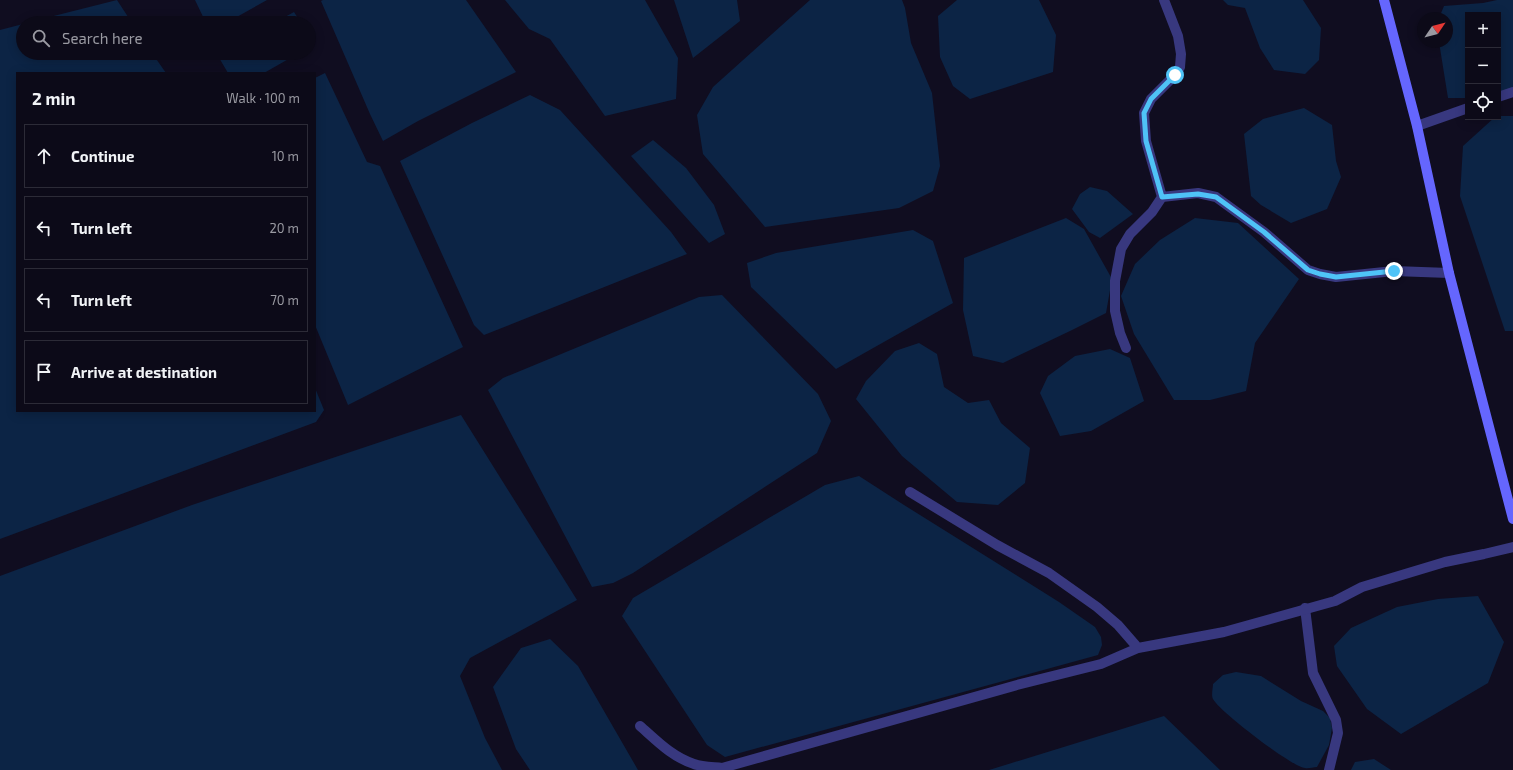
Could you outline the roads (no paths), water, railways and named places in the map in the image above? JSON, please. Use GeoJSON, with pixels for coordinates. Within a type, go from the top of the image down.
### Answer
{"type":"FeatureCollection","features":[{"type":"Feature","properties":{"kind":"street"},"geometry":{"type":"LineString","coordinates":[[1126,348],[1120,333],[1115,311],[1115,281],[1121,249],[1130,234],[1152,212],[1162,197],[1146,141],[1144,113],[1151,99],[1175,75],[1180,67],[1181,54],[1178,36],[1164,0]]}},
{"type":"Feature","properties":{"kind":"street"},"geometry":{"type":"LineString","coordinates":[[1384,0],[1417,126],[1449,273],[1513,519]]}},
{"type":"Feature","properties":{"kind":"street"},"geometry":{"type":"LineString","coordinates":[[1501,96],[1513,92]]}},
{"type":"Feature","properties":{"kind":"street"},"geometry":{"type":"LineString","coordinates":[[1417,126],[1465,109]]}},
{"type":"Feature","properties":{"kind":"street"},"geometry":{"type":"LineString","coordinates":[[1162,197],[1198,194],[1216,197],[1264,232],[1308,270],[1320,274],[1336,277],[1394,271],[1449,273]]}},
{"type":"Feature","properties":{"kind":"street"},"geometry":{"type":"LineString","coordinates":[[910,492],[997,545],[1049,573],[1097,607],[1118,625],[1138,648]]}},
{"type":"Feature","properties":{"kind":"street"},"geometry":{"type":"LineString","coordinates":[[640,726],[667,750],[680,759],[695,764],[722,768],[1017,685],[1101,664],[1138,648],[1224,632],[1335,601],[1362,587],[1445,562],[1513,547]]}},
{"type":"Feature","properties":{"kind":"street"},"geometry":{"type":"LineString","coordinates":[[1306,608],[1313,673],[1336,720],[1338,733],[1330,770]]}},
{"type":"Feature","properties":{"kind":"water"},"geometry":{"type":"Polygon","coordinates":[[[117,0],[127,16],[54,16],[117,0]]]}},
{"type":"Feature","properties":{"kind":"water"},"geometry":{"type":"Polygon","coordinates":[[[195,0],[267,0],[238,16],[203,16],[195,0]]]}},
{"type":"Feature","properties":{"kind":"water"},"geometry":{"type":"Polygon","coordinates":[[[466,0],[516,72],[418,121],[383,141],[321,1],[466,0]]]}},
{"type":"Feature","properties":{"kind":"water"},"geometry":{"type":"Polygon","coordinates":[[[505,0],[645,0],[678,58],[676,99],[605,116],[550,39],[529,29],[505,0]]]}},
{"type":"Feature","properties":{"kind":"water"},"geometry":{"type":"Polygon","coordinates":[[[674,0],[737,0],[740,21],[693,58],[674,0]]]}},
{"type":"Feature","properties":{"kind":"water"},"geometry":{"type":"Polygon","coordinates":[[[810,0],[902,0],[905,8],[911,43],[932,93],[940,166],[933,191],[899,208],[765,227],[703,154],[697,115],[713,87],[810,0]]]}},
{"type":"Feature","properties":{"kind":"water"},"geometry":{"type":"Polygon","coordinates":[[[957,0],[1039,0],[1056,35],[1053,72],[970,99],[953,86],[940,57],[938,16],[957,0]]]}},
{"type":"Feature","properties":{"kind":"water"},"geometry":{"type":"Polygon","coordinates":[[[1223,0],[1303,0],[1321,28],[1319,60],[1305,74],[1274,70],[1260,48],[1245,8],[1228,5],[1223,0]]]}},
{"type":"Feature","properties":{"kind":"water"},"geometry":{"type":"Polygon","coordinates":[[[1497,0],[1513,0],[1513,88],[1501,92],[1501,12],[1465,12],[1465,98],[1448,98],[1440,48],[1453,48],[1453,12],[1442,12],[1444,6],[1483,3],[1497,0]]]}},
{"type":"Feature","properties":{"kind":"water"},"geometry":{"type":"Polygon","coordinates":[[[294,12],[297,16],[287,16],[294,12]]]}},
{"type":"Feature","properties":{"kind":"water"},"geometry":{"type":"Polygon","coordinates":[[[16,26],[16,60],[157,60],[165,72],[16,72],[16,412],[316,412],[316,390],[324,410],[316,422],[0,539],[0,30],[16,26]]]}},
{"type":"Feature","properties":{"kind":"water"},"geometry":{"type":"Polygon","coordinates":[[[220,60],[287,60],[266,72],[227,72],[220,60]]]}},
{"type":"Feature","properties":{"kind":"water"},"geometry":{"type":"Polygon","coordinates":[[[325,73],[367,162],[380,166],[463,347],[348,405],[316,327],[316,78],[325,73]]]}},
{"type":"Feature","properties":{"kind":"water"},"geometry":{"type":"Polygon","coordinates":[[[530,95],[560,110],[671,232],[687,254],[484,335],[474,325],[400,161],[472,123],[530,95]]]}},
{"type":"Feature","properties":{"kind":"water"},"geometry":{"type":"Polygon","coordinates":[[[1304,108],[1332,125],[1336,161],[1341,177],[1327,209],[1291,223],[1261,205],[1251,196],[1244,134],[1263,119],[1304,108]]]}},
{"type":"Feature","properties":{"kind":"water"},"geometry":{"type":"Polygon","coordinates":[[[1501,116],[1513,116],[1513,331],[1505,331],[1460,196],[1463,146],[1492,120],[1501,120],[1501,116]]]}},
{"type":"Feature","properties":{"kind":"water"},"geometry":{"type":"Polygon","coordinates":[[[653,140],[686,168],[714,205],[725,234],[709,243],[631,156],[653,140]]]}},
{"type":"Feature","properties":{"kind":"water"},"geometry":{"type":"Polygon","coordinates":[[[1090,187],[1107,191],[1133,214],[1100,238],[1089,232],[1072,209],[1080,194],[1090,187]]]}},
{"type":"Feature","properties":{"kind":"water"},"geometry":{"type":"Polygon","coordinates":[[[1066,218],[1084,229],[1112,279],[1106,313],[1003,363],[973,356],[963,310],[964,258],[1066,218]]]}},
{"type":"Feature","properties":{"kind":"water"},"geometry":{"type":"Polygon","coordinates":[[[1195,218],[1238,223],[1299,279],[1255,343],[1246,391],[1210,400],[1174,400],[1134,334],[1121,296],[1135,264],[1160,240],[1195,218]]]}},
{"type":"Feature","properties":{"kind":"water"},"geometry":{"type":"Polygon","coordinates":[[[913,230],[933,241],[953,303],[836,369],[751,287],[747,263],[776,253],[913,230]]]}},
{"type":"Feature","properties":{"kind":"water"},"geometry":{"type":"Polygon","coordinates":[[[722,295],[818,394],[831,421],[817,453],[633,573],[613,583],[592,587],[488,390],[503,378],[699,297],[722,295]]]}},
{"type":"Feature","properties":{"kind":"water"},"geometry":{"type":"Polygon","coordinates":[[[919,343],[937,354],[944,387],[968,403],[989,400],[1001,423],[1030,448],[1025,483],[998,505],[957,502],[902,456],[856,399],[866,381],[895,351],[919,343]]]}},
{"type":"Feature","properties":{"kind":"water"},"geometry":{"type":"Polygon","coordinates":[[[1110,349],[1130,358],[1144,401],[1091,431],[1060,436],[1040,393],[1048,376],[1075,356],[1110,349]]]}},
{"type":"Feature","properties":{"kind":"water"},"geometry":{"type":"Polygon","coordinates":[[[461,415],[577,600],[470,658],[460,676],[485,738],[502,770],[0,770],[0,576],[192,505],[461,415]]]}},
{"type":"Feature","properties":{"kind":"water"},"geometry":{"type":"Polygon","coordinates":[[[859,476],[1059,602],[1095,627],[1101,637],[1102,645],[1098,655],[725,757],[707,745],[622,616],[633,598],[825,485],[859,476]]]}},
{"type":"Feature","properties":{"kind":"water"},"geometry":{"type":"Polygon","coordinates":[[[1478,596],[1504,642],[1488,683],[1401,734],[1367,709],[1337,666],[1334,646],[1351,628],[1397,607],[1438,599],[1478,596]]]}},
{"type":"Feature","properties":{"kind":"water"},"geometry":{"type":"Polygon","coordinates":[[[550,639],[578,666],[638,770],[530,770],[516,749],[493,687],[521,648],[550,639]]]}},
{"type":"Feature","properties":{"kind":"water"},"geometry":{"type":"Polygon","coordinates":[[[1236,672],[1261,676],[1301,701],[1323,711],[1330,718],[1332,728],[1329,745],[1317,767],[1305,768],[1286,758],[1256,738],[1218,705],[1212,697],[1213,684],[1223,675],[1236,672]]]}},
{"type":"Feature","properties":{"kind":"water"},"geometry":{"type":"Polygon","coordinates":[[[1164,716],[1220,770],[989,770],[1164,716]]]}},
{"type":"Feature","properties":{"kind":"water"},"geometry":{"type":"Polygon","coordinates":[[[1374,759],[1391,770],[1351,770],[1355,762],[1374,759]]]}}]}
